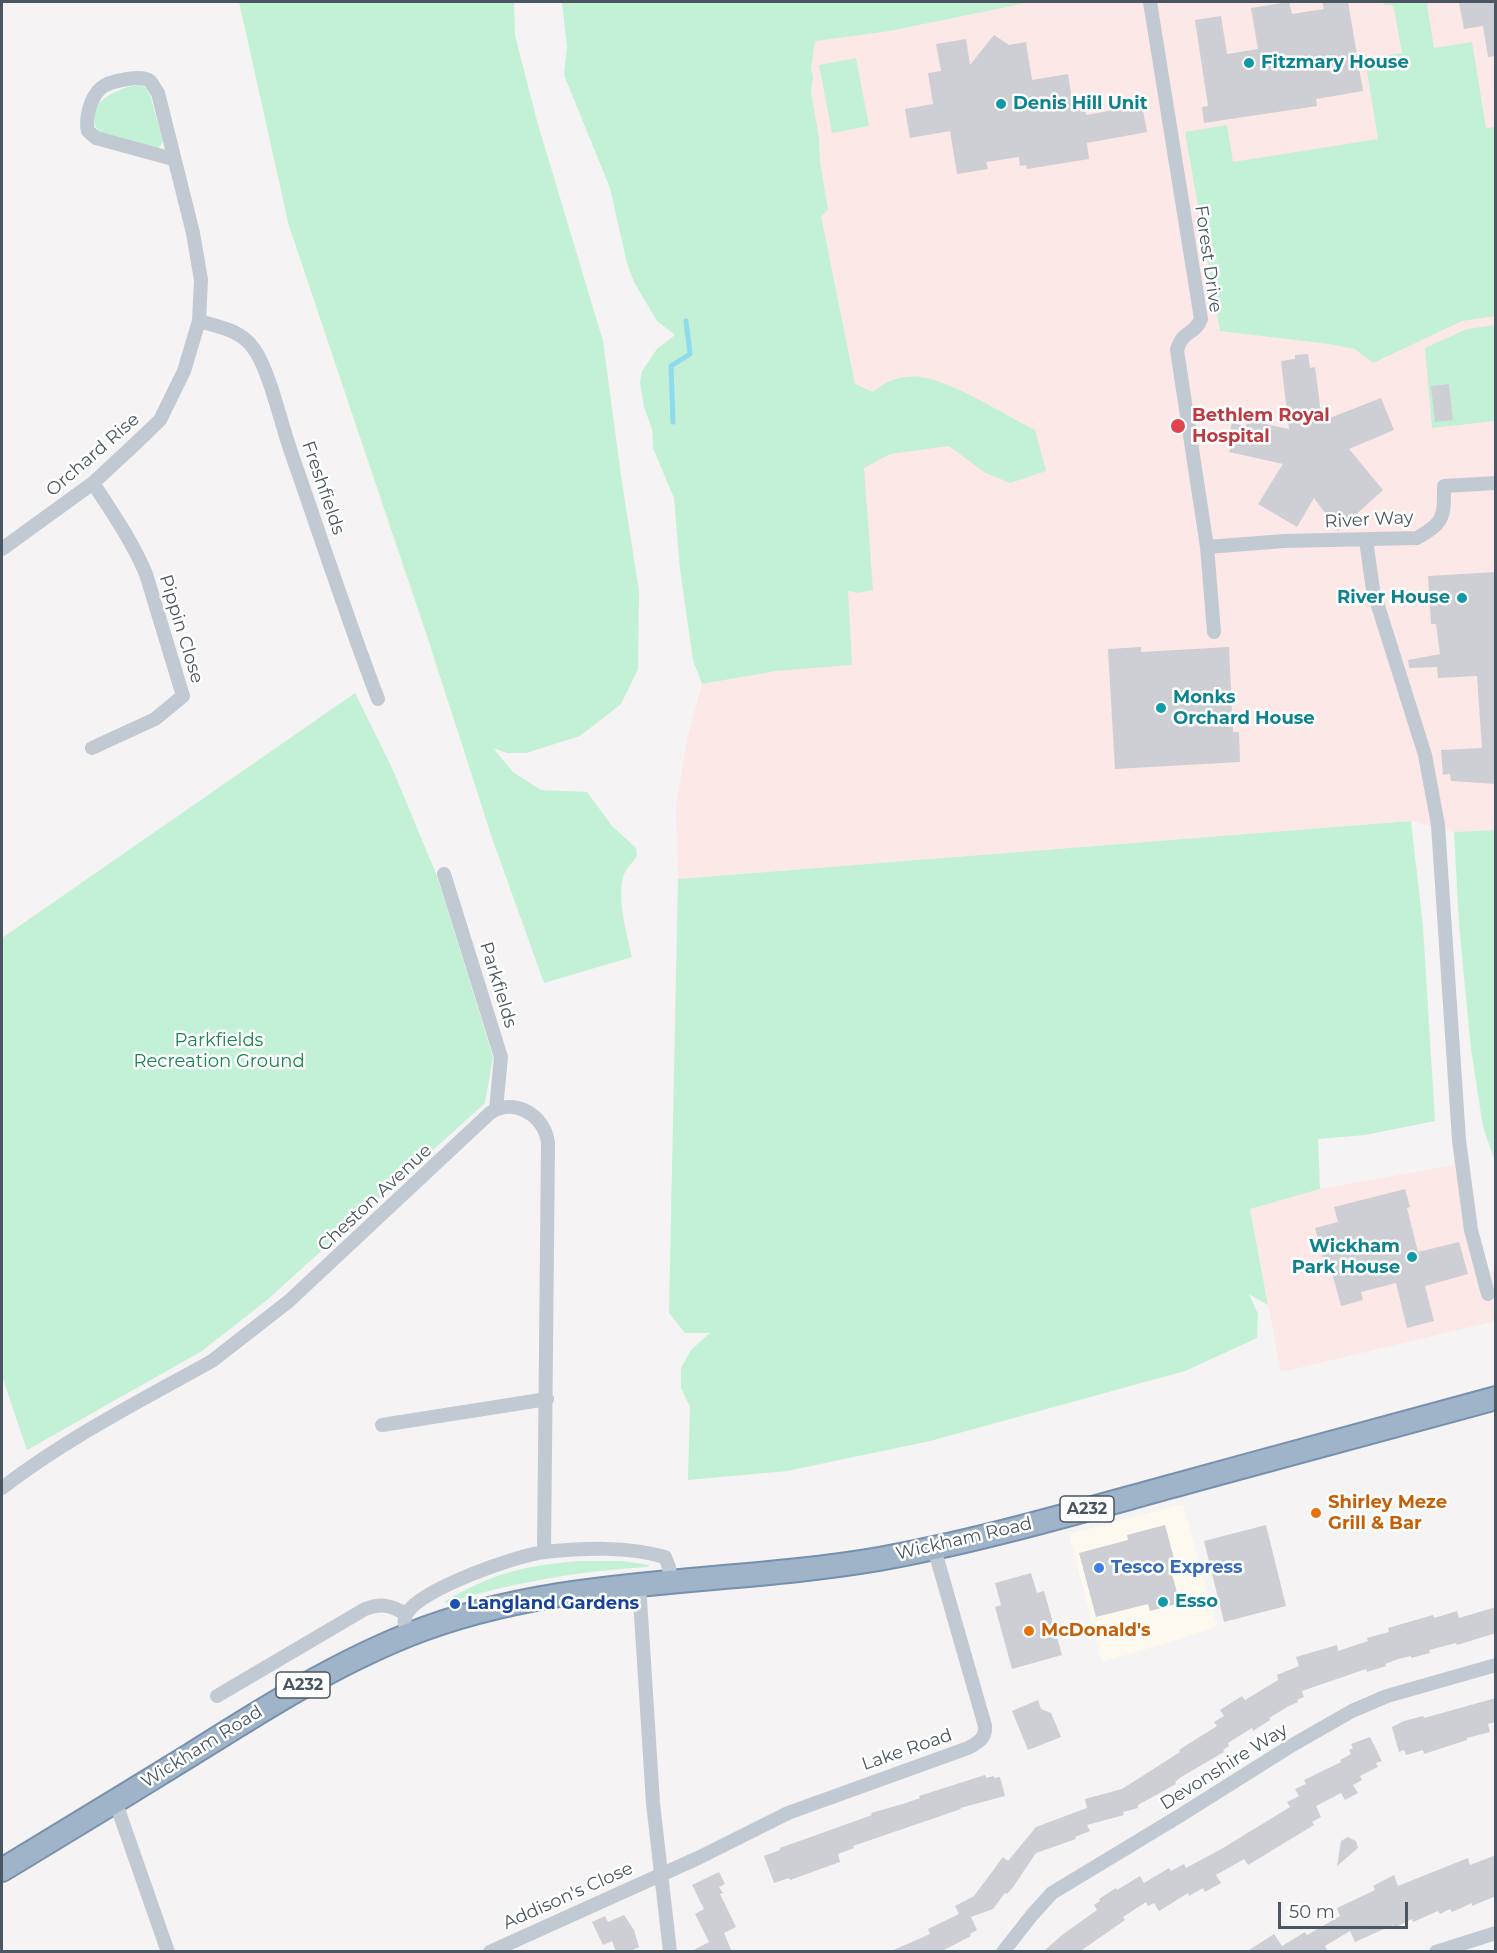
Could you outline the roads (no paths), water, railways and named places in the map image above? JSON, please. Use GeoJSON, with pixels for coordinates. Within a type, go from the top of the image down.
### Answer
{"type":"FeatureCollection","features":[{"type":"Feature","properties":{"kind":"highway","name":"Wickham Road"},"geometry":{"type":"LineString","coordinates":[[2,1870],[301,1686],[362,1655],[407,1624],[459,1617],[560,1594],[639,1584],[826,1567],[934,1548],[1048,1520],[1496,1398]]}},
{"type":"Feature","properties":{"kind":"street","name":"Forest Drive"},"geometry":{"type":"LineString","coordinates":[[1149,2],[1201,319],[1197,328],[1180,340],[1177,350],[1207,547],[1214,632]]}},
{"type":"Feature","properties":{"kind":"street","name":"Orchard Rise"},"geometry":{"type":"LineString","coordinates":[[2,549],[93,483],[160,420],[184,371],[199,321],[201,280],[193,233],[158,93],[149,80],[138,77],[101,88],[88,111],[88,131],[96,138],[173,159]]}},
{"type":"Feature","properties":{"kind":"street","name":"Freshfields"},"geometry":{"type":"LineString","coordinates":[[199,321],[235,331],[255,350],[264,370],[378,699]]}},
{"type":"Feature","properties":{"kind":"street","name":"Pippin Close"},"geometry":{"type":"LineString","coordinates":[[92,748],[155,719],[183,696],[146,574],[126,533],[93,483]]}},
{"type":"Feature","properties":{"kind":"street","name":"River Way"},"geometry":{"type":"LineString","coordinates":[[1207,547],[1284,541],[1418,538],[1433,529],[1444,515],[1444,486],[1496,483]]}},
{"type":"Feature","properties":{"kind":"street"},"geometry":{"type":"LineString","coordinates":[[1366,540],[1373,590],[1425,755],[1438,825],[1459,1140],[1471,1230],[1488,1294]]}},
{"type":"Feature","properties":{"kind":"street","name":"Parkfields"},"geometry":{"type":"LineString","coordinates":[[444,874],[501,1057],[496,1109]]}},
{"type":"Feature","properties":{"kind":"street"},"geometry":{"type":"LineString","coordinates":[[496,1109],[513,1107],[529,1112],[544,1128],[547,1136],[547,1399],[544,1552]]}},
{"type":"Feature","properties":{"kind":"street","name":"Cheston Avenue"},"geometry":{"type":"LineString","coordinates":[[2,1488],[68,1442],[212,1362],[232,1347],[289,1301],[496,1109]]}},
{"type":"Feature","properties":{"kind":"street"},"geometry":{"type":"LineString","coordinates":[[382,1425],[547,1399]]}},
{"type":"Feature","properties":{"kind":"street","name":"Lake Road"},"geometry":{"type":"LineString","coordinates":[[660,1875],[788,1813],[968,1748],[983,1737],[986,1732],[982,1716],[934,1548]]}},
{"type":"Feature","properties":{"kind":"street","name":"Wickham Road"},"geometry":{"type":"LineString","coordinates":[[407,1624],[412,1607],[439,1590],[500,1563],[544,1552],[640,1550],[665,1557],[669,1567],[670,1581]]}},
{"type":"Feature","properties":{"kind":"street"},"geometry":{"type":"LineString","coordinates":[[639,1584],[653,1803],[670,1952]]}},
{"type":"Feature","properties":{"kind":"street","name":"Wickham Road"},"geometry":{"type":"LineString","coordinates":[[217,1696],[365,1609],[379,1604],[390,1605],[407,1624]]}},
{"type":"Feature","properties":{"kind":"street","name":"Devonshire Way"},"geometry":{"type":"LineString","coordinates":[[1003,1952],[1035,1911],[1060,1887],[1326,1725],[1352,1710],[1378,1700],[1496,1665]]}},
{"type":"Feature","properties":{"kind":"street"},"geometry":{"type":"LineString","coordinates":[[114,1802],[168,1952]]}},
{"type":"Feature","properties":{"kind":"street","name":"Addison's Close"},"geometry":{"type":"LineString","coordinates":[[490,1952],[660,1875]]}},
{"type":"Feature","properties":{"kind":"street"},"geometry":{"type":"LineString","coordinates":[[1436,1952],[1496,1933]]}},
{"type":"Feature","properties":{"kind":"waterway"},"geometry":{"type":"LineString","coordinates":[[673,422],[671,366],[690,354],[686,321]]}},
{"type":"Feature","properties":{"kind":"place","name":"Fitzmary House"},"geometry":{"type":"Point","coordinates":[1249,63]}},
{"type":"Feature","properties":{"kind":"place","name":"Denis Hill Unit"},"geometry":{"type":"Point","coordinates":[1001,104]}},
{"type":"Feature","properties":{"kind":"place","name":"Bethlem Royal Hospital"},"geometry":{"type":"Point","coordinates":[1178,426]}},
{"type":"Feature","properties":{"kind":"place","name":"River House"},"geometry":{"type":"Point","coordinates":[1462,598]}},
{"type":"Feature","properties":{"kind":"place","name":"Monks Orchard House"},"geometry":{"type":"Point","coordinates":[1161,708]}},
{"type":"Feature","properties":{"kind":"place","name":"Wickham Park House"},"geometry":{"type":"Point","coordinates":[1412,1257]}},
{"type":"Feature","properties":{"kind":"place","name":"Shirley Meze Grill & Bar"},"geometry":{"type":"Point","coordinates":[1316,1513]}},
{"type":"Feature","properties":{"kind":"place","name":"Tesco Express"},"geometry":{"type":"Point","coordinates":[1099,1568]}},
{"type":"Feature","properties":{"kind":"place","name":"Esso"},"geometry":{"type":"Point","coordinates":[1163,1602]}},
{"type":"Feature","properties":{"kind":"place","name":"Langland Gardens"},"geometry":{"type":"Point","coordinates":[455,1604]}},
{"type":"Feature","properties":{"kind":"place","name":"McDonald's"},"geometry":{"type":"Point","coordinates":[1029,1631]}},
{"type":"Feature","properties":{"kind":"park label","name":"Parkfields Recreation Ground"},"geometry":{"type":"Point","coordinates":[219,1051]}}]}
